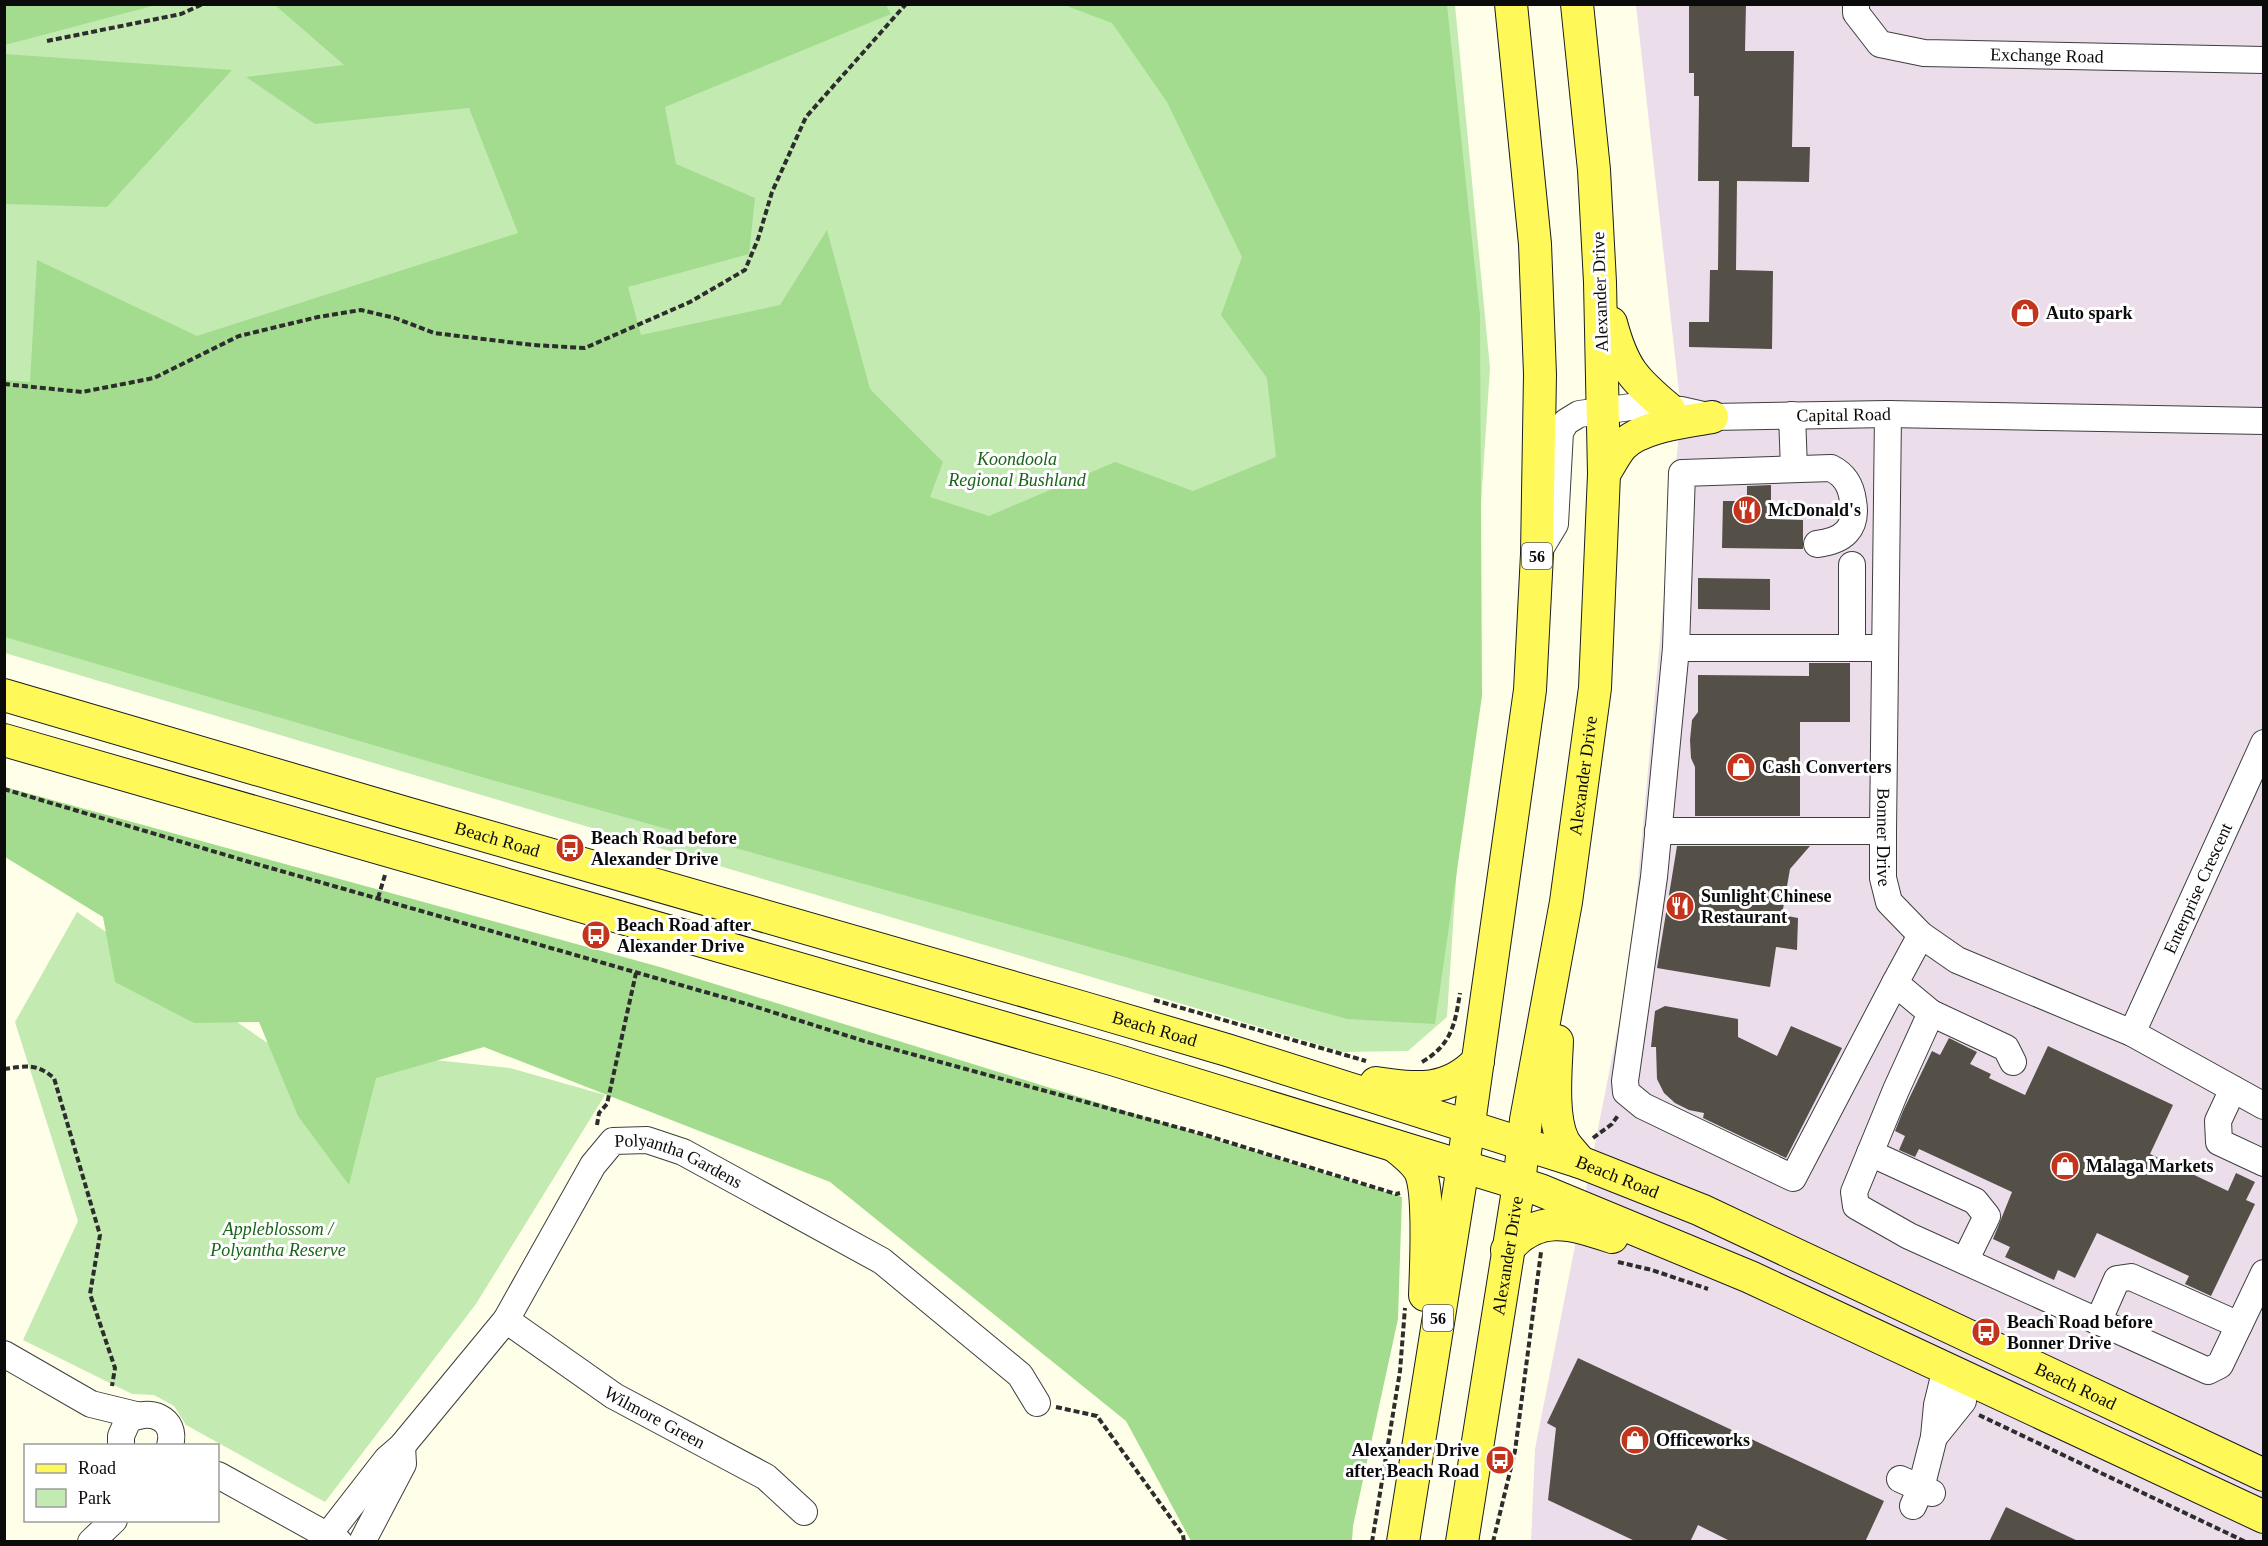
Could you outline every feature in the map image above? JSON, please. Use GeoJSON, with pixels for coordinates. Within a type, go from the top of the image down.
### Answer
{"type":"FeatureCollection","features":[{"type":"Feature","properties":{"kind":"main road","name":"56"},"geometry":{"type":"LineString","coordinates":[[1403,1542],[1463,1166],[1530,690],[1537,554],[1540,374],[1535,244],[1511,4]]}},
{"type":"Feature","properties":{"kind":"main road","name":"Alexander Drive"},"geometry":{"type":"LineString","coordinates":[[1462,1542],[1519,1184],[1526,1120],[1566,902],[1595,688],[1604,474],[1600,282],[1594,170],[1577,4]]}},
{"type":"Feature","properties":{"kind":"main road"},"geometry":{"type":"LineString","coordinates":[[1600,282],[1621,358],[1642,387],[1669,409]]}},
{"type":"Feature","properties":{"kind":"main road"},"geometry":{"type":"LineString","coordinates":[[1604,474],[1622,446],[1636,435],[1712,417]]}},
{"type":"Feature","properties":{"kind":"main road","name":"Beach Road"},"geometry":{"type":"LineString","coordinates":[[4,695],[1227,1050],[1524,1144],[1587,1150],[1701,1210],[2264,1475]]}},
{"type":"Feature","properties":{"kind":"main road"},"geometry":{"type":"LineString","coordinates":[[4,740],[1112,1059],[1548,1193],[1750,1277],[1959,1388],[2264,1517]]}},
{"type":"Feature","properties":{"kind":"main road"},"geometry":{"type":"LineString","coordinates":[[1566,902],[1569,960],[1558,1018],[1555,1084],[1559,1126],[1563,1141],[1587,1150]]}},
{"type":"Feature","properties":{"kind":"main road"},"geometry":{"type":"LineString","coordinates":[[1227,1050],[1271,1052],[1366,1081],[1412,1088],[1454,1081],[1478,1061]]}},
{"type":"Feature","properties":{"kind":"main road"},"geometry":{"type":"LineString","coordinates":[[1395,1146],[1420,1170],[1425,1191],[1427,1260],[1420,1434]]}},
{"type":"Feature","properties":{"kind":"main road"},"geometry":{"type":"LineString","coordinates":[[1507,1250],[1518,1237],[1534,1227],[1561,1224],[1590,1230],[1699,1268],[1750,1277]]}},
{"type":"Feature","properties":{"kind":"main road"},"geometry":{"type":"LineString","coordinates":[[1882,1296],[1891,1315],[1946,1342],[1963,1364],[1959,1388]]}},
{"type":"Feature","properties":{"kind":"main road"},"geometry":{"type":"LineString","coordinates":[[2173,1433],[2264,1460]]}},
{"type":"Feature","properties":{"kind":"street","name":"Exchange Road"},"geometry":{"type":"LineString","coordinates":[[1856,4],[1856,13],[1880,44],[1924,53],[2264,60]]}},
{"type":"Feature","properties":{"kind":"street","name":"Capital Road"},"geometry":{"type":"LineString","coordinates":[[1537,554],[1555,524],[1560,432],[1566,423],[1579,414],[1631,407],[1669,409],[1712,417],[1888,414],[2264,420]]}},
{"type":"Feature","properties":{"kind":"street","name":"Bonner Drive"},"geometry":{"type":"LineString","coordinates":[[1888,414],[1883,878],[1889,902],[1921,935],[1957,960],[2132,1033],[2264,1106]]}},
{"type":"Feature","properties":{"kind":"street"},"geometry":{"type":"LineString","coordinates":[[1792,415],[1794,469]]}},
{"type":"Feature","properties":{"kind":"street"},"geometry":{"type":"LineString","coordinates":[[1817,544],[1832,542],[1845,533],[1854,522],[1855,511],[1851,488],[1841,473],[1830,468],[1682,473],[1676,648],[1654,877],[1625,1081],[1626,1092],[1643,1106],[1793,1178],[1921,935]]}},
{"type":"Feature","properties":{"kind":"street"},"geometry":{"type":"LineString","coordinates":[[1852,565],[1852,648]]}},
{"type":"Feature","properties":{"kind":"street"},"geometry":{"type":"LineString","coordinates":[[1676,648],[1886,648]]}},
{"type":"Feature","properties":{"kind":"street","name":"Enterprise Crescent"},"geometry":{"type":"LineString","coordinates":[[2132,1033],[2264,743]]}},
{"type":"Feature","properties":{"kind":"street"},"geometry":{"type":"LineString","coordinates":[[1658,831],[1883,831]]}},
{"type":"Feature","properties":{"kind":"street"},"geometry":{"type":"LineString","coordinates":[[1895,983],[1931,1013],[2006,1048],[2013,1062]]}},
{"type":"Feature","properties":{"kind":"street"},"geometry":{"type":"LineString","coordinates":[[1931,1013],[1854,1192],[1856,1206],[1909,1236],[2208,1371],[2220,1365],[2264,1273]]}},
{"type":"Feature","properties":{"kind":"street"},"geometry":{"type":"LineString","coordinates":[[2233,1089],[2218,1121],[2219,1142],[2264,1163]]}},
{"type":"Feature","properties":{"kind":"street","name":"Polyantha Gardens"},"geometry":{"type":"LineString","coordinates":[[334,1538],[387,1459],[402,1446],[506,1320],[593,1165],[613,1141],[647,1140],[683,1152],[882,1260],[1020,1375],[1037,1403]]}},
{"type":"Feature","properties":{"kind":"street"},"geometry":{"type":"LineString","coordinates":[[1870,1153],[1975,1201],[1987,1216],[1965,1261]]}},
{"type":"Feature","properties":{"kind":"street"},"geometry":{"type":"LineString","coordinates":[[2098,1322],[2117,1279],[2131,1277],[2239,1325]]}},
{"type":"Feature","properties":{"kind":"street","name":"Wilmore Green"},"geometry":{"type":"LineString","coordinates":[[506,1320],[614,1396],[766,1477],[804,1512]]}},
{"type":"Feature","properties":{"kind":"street"},"geometry":{"type":"LineString","coordinates":[[4,1354],[91,1404],[136,1415],[153,1414],[161,1418],[171,1432],[173,1444]]}},
{"type":"Feature","properties":{"kind":"street"},"geometry":{"type":"LineString","coordinates":[[1934,1437],[1937,1405],[1959,1388]]}},
{"type":"Feature","properties":{"kind":"street"},"geometry":{"type":"LineString","coordinates":[[1916,1492],[1934,1437],[1959,1388]]}},
{"type":"Feature","properties":{"kind":"street"},"geometry":{"type":"LineString","coordinates":[[91,1404],[121,1441]]}},
{"type":"Feature","properties":{"kind":"street"},"geometry":{"type":"LineString","coordinates":[[121,1441],[128,1420],[136,1415]]}},
{"type":"Feature","properties":{"kind":"street"},"geometry":{"type":"LineString","coordinates":[[362,1542],[403,1464],[402,1446]]}},
{"type":"Feature","properties":{"kind":"street"},"geometry":{"type":"LineString","coordinates":[[219,1476],[334,1538]]}},
{"type":"Feature","properties":{"kind":"street"},"geometry":{"type":"LineString","coordinates":[[92,1534],[112,1522]]}},
{"type":"Feature","properties":{"kind":"path"},"geometry":{"type":"LineString","coordinates":[[47,41],[181,14],[202,4]]}},
{"type":"Feature","properties":{"kind":"path"},"geometry":{"type":"LineString","coordinates":[[4,384],[82,392],[154,378],[239,336],[318,317],[361,310],[395,318],[434,333],[533,345],[585,348],[690,302],[745,270],[758,239],[772,192],[806,117],[906,4]]}},
{"type":"Feature","properties":{"kind":"path"},"geometry":{"type":"LineString","coordinates":[[4,789],[747,1004],[864,1041],[1110,1108],[1396,1194],[1400,1202]]}},
{"type":"Feature","properties":{"kind":"path"},"geometry":{"type":"LineString","coordinates":[[597,1126],[599,1113],[607,1104],[636,973]]}},
{"type":"Feature","properties":{"kind":"path"},"geometry":{"type":"LineString","coordinates":[[1413,1066],[1440,1050],[1452,1029],[1460,992]]}},
{"type":"Feature","properties":{"kind":"path"},"geometry":{"type":"LineString","coordinates":[[1149,999],[1375,1063]]}},
{"type":"Feature","properties":{"kind":"path"},"geometry":{"type":"LineString","coordinates":[[4,1069],[29,1066],[42,1068],[54,1078],[100,1235],[90,1294],[115,1368],[114,1385],[91,1404]]}},
{"type":"Feature","properties":{"kind":"path"},"geometry":{"type":"LineString","coordinates":[[1587,1150],[1634,1098]]}},
{"type":"Feature","properties":{"kind":"path"},"geometry":{"type":"LineString","coordinates":[[1493,1542],[1515,1451],[1522,1408],[1542,1245],[1534,1227]]}},
{"type":"Feature","properties":{"kind":"path"},"geometry":{"type":"LineString","coordinates":[[1611,1260],[1652,1270],[1711,1290]]}},
{"type":"Feature","properties":{"kind":"path"},"geometry":{"type":"LineString","coordinates":[[1372,1542],[1400,1371],[1406,1305]]}},
{"type":"Feature","properties":{"kind":"path"},"geometry":{"type":"LineString","coordinates":[[1959,1388],[2246,1542]]}},
{"type":"Feature","properties":{"kind":"path"},"geometry":{"type":"LineString","coordinates":[[1037,1403],[1097,1416],[1183,1535],[1184,1542]]}},
{"type":"Feature","properties":{"kind":"shaded area"},"geometry":{"type":"Polygon","coordinates":[[[1636,5],[2263,5],[2263,1541],[1531,1542],[1535,1449],[1630,966],[1681,410],[1636,5]]]}},
{"type":"Feature","properties":{"kind":"green space"},"geometry":{"type":"Polygon","coordinates":[[[5,4],[156,4],[156,5],[5,45],[5,4]]]}},
{"type":"Feature","properties":{"kind":"green space","name":"Koondoola Regional Bushland"},"geometry":{"type":"Polygon","coordinates":[[[4,5],[1455,5],[1490,368],[1447,1017],[1408,1051],[1343,1052],[5,653],[4,5]]]}},
{"type":"Feature","properties":{"kind":"green space","name":"Koondoola Regional Bushland"},"geometry":{"type":"Polygon","coordinates":[[[275,5],[886,5],[891,14],[665,107],[676,164],[755,198],[749,254],[628,287],[641,335],[780,305],[827,230],[870,389],[943,462],[930,497],[989,516],[1115,462],[1193,491],[1276,457],[1267,378],[1221,315],[1242,257],[1167,102],[1112,23],[1064,5],[1447,5],[1480,315],[1482,696],[1435,1024],[1347,1019],[492,780],[5,637],[5,380],[30,382],[37,260],[197,336],[518,233],[469,108],[315,124],[246,77],[344,65],[275,5]]]}},
{"type":"Feature","properties":{"kind":"green space"},"geometry":{"type":"Polygon","coordinates":[[[5,54],[232,70],[107,207],[5,204],[5,54]]]}},
{"type":"Feature","properties":{"kind":"green space"},"geometry":{"type":"Polygon","coordinates":[[[5,787],[660,967],[1402,1197],[1398,1319],[1353,1526],[1352,1541],[1191,1541],[1126,1421],[830,1182],[484,1047],[376,1078],[349,1185],[298,1116],[259,1022],[194,1023],[115,982],[103,917],[5,857],[5,787]]]}},
{"type":"Feature","properties":{"kind":"green space","name":"Appleblossom / Polyantha Reserve"},"geometry":{"type":"Polygon","coordinates":[[[77,912],[266,1042],[510,1068],[605,1095],[476,1304],[325,1502],[186,1425],[174,1406],[154,1395],[132,1394],[23,1340],[78,1221],[15,1022],[77,912]]]}},
{"type":"Feature","properties":{"kind":"building"},"geometry":{"type":"Polygon","coordinates":[[[1689,4],[1746,4],[1745,51],[1794,51],[1792,147],[1810,147],[1809,182],[1737,181],[1736,270],[1773,271],[1772,349],[1689,347],[1689,322],[1709,322],[1710,270],[1718,270],[1719,181],[1698,181],[1699,96],[1694,96],[1694,73],[1689,73],[1689,4]]]}},
{"type":"Feature","properties":{"kind":"building","name":"McDonald's"},"geometry":{"type":"Polygon","coordinates":[[[1771,485],[1771,519],[1803,520],[1803,549],[1722,548],[1723,501],[1747,501],[1747,486],[1771,485]]]}},
{"type":"Feature","properties":{"kind":"building"},"geometry":{"type":"Polygon","coordinates":[[[1698,578],[1770,579],[1770,610],[1698,609],[1698,578]]]}},
{"type":"Feature","properties":{"kind":"building"},"geometry":{"type":"Polygon","coordinates":[[[1809,663],[1850,663],[1850,722],[1800,722],[1800,816],[1695,816],[1695,767],[1691,758],[1690,740],[1692,720],[1698,712],[1698,675],[1809,676],[1809,663]]]}},
{"type":"Feature","properties":{"kind":"building"},"geometry":{"type":"Polygon","coordinates":[[[1677,846],[1810,846],[1790,869],[1782,915],[1798,918],[1797,950],[1776,947],[1770,987],[1657,968],[1677,846]]]}},
{"type":"Feature","properties":{"kind":"building"},"geometry":{"type":"Polygon","coordinates":[[[1665,1006],[1738,1019],[1738,1037],[1777,1056],[1791,1026],[1842,1048],[1786,1158],[1703,1118],[1704,1113],[1689,1110],[1675,1103],[1664,1093],[1657,1079],[1656,1047],[1651,1047],[1655,1011],[1665,1006]]]}},
{"type":"Feature","properties":{"kind":"building","name":"Malaga Markets"},"geometry":{"type":"Polygon","coordinates":[[[1949,1038],[1977,1052],[1970,1064],[1991,1074],[1989,1078],[2025,1095],[2048,1046],[2173,1105],[2150,1154],[2228,1191],[2236,1173],[2255,1182],[2246,1200],[2255,1204],[2211,1296],[2185,1284],[2189,1276],[2097,1233],[2075,1278],[2058,1270],[2054,1280],[2005,1257],[2010,1247],[1993,1239],[2012,1192],[1919,1149],[1915,1157],[1899,1150],[1905,1136],[1895,1131],[1903,1111],[1932,1051],[1940,1055],[1949,1038]]]}},
{"type":"Feature","properties":{"kind":"building"},"geometry":{"type":"Polygon","coordinates":[[[1578,1358],[1884,1501],[1865,1542],[1732,1542],[1698,1525],[1690,1542],[1637,1542],[1548,1500],[1556,1428],[1547,1423],[1578,1358]]]}},
{"type":"Feature","properties":{"kind":"building"},"geometry":{"type":"Polygon","coordinates":[[[2006,1507],[2080,1542],[1989,1542],[2006,1507]]]}},
{"type":"Feature","properties":{"kind":"place","name":"Auto spark"},"geometry":{"type":"Point","coordinates":[2025,313]}},
{"type":"Feature","properties":{"kind":"place","name":"McDonald's"},"geometry":{"type":"Point","coordinates":[1747,510]}},
{"type":"Feature","properties":{"kind":"place","name":"Cash Converters"},"geometry":{"type":"Point","coordinates":[1741,767]}},
{"type":"Feature","properties":{"kind":"place","name":"Beach Road before Alexander Drive"},"geometry":{"type":"Point","coordinates":[570,848]}},
{"type":"Feature","properties":{"kind":"place","name":"Sunlight Chinese Restaurant"},"geometry":{"type":"Point","coordinates":[1680,906]}},
{"type":"Feature","properties":{"kind":"place","name":"Beach Road after Alexander Drive"},"geometry":{"type":"Point","coordinates":[596,935]}},
{"type":"Feature","properties":{"kind":"place","name":"Malaga Markets"},"geometry":{"type":"Point","coordinates":[2065,1166]}},
{"type":"Feature","properties":{"kind":"place","name":"Beach Road before Bonner Drive"},"geometry":{"type":"Point","coordinates":[1986,1332]}},
{"type":"Feature","properties":{"kind":"place","name":"Officeworks"},"geometry":{"type":"Point","coordinates":[1635,1440]}},
{"type":"Feature","properties":{"kind":"place","name":"Alexander Drive after Beach Road"},"geometry":{"type":"Point","coordinates":[1500,1460]}}]}
